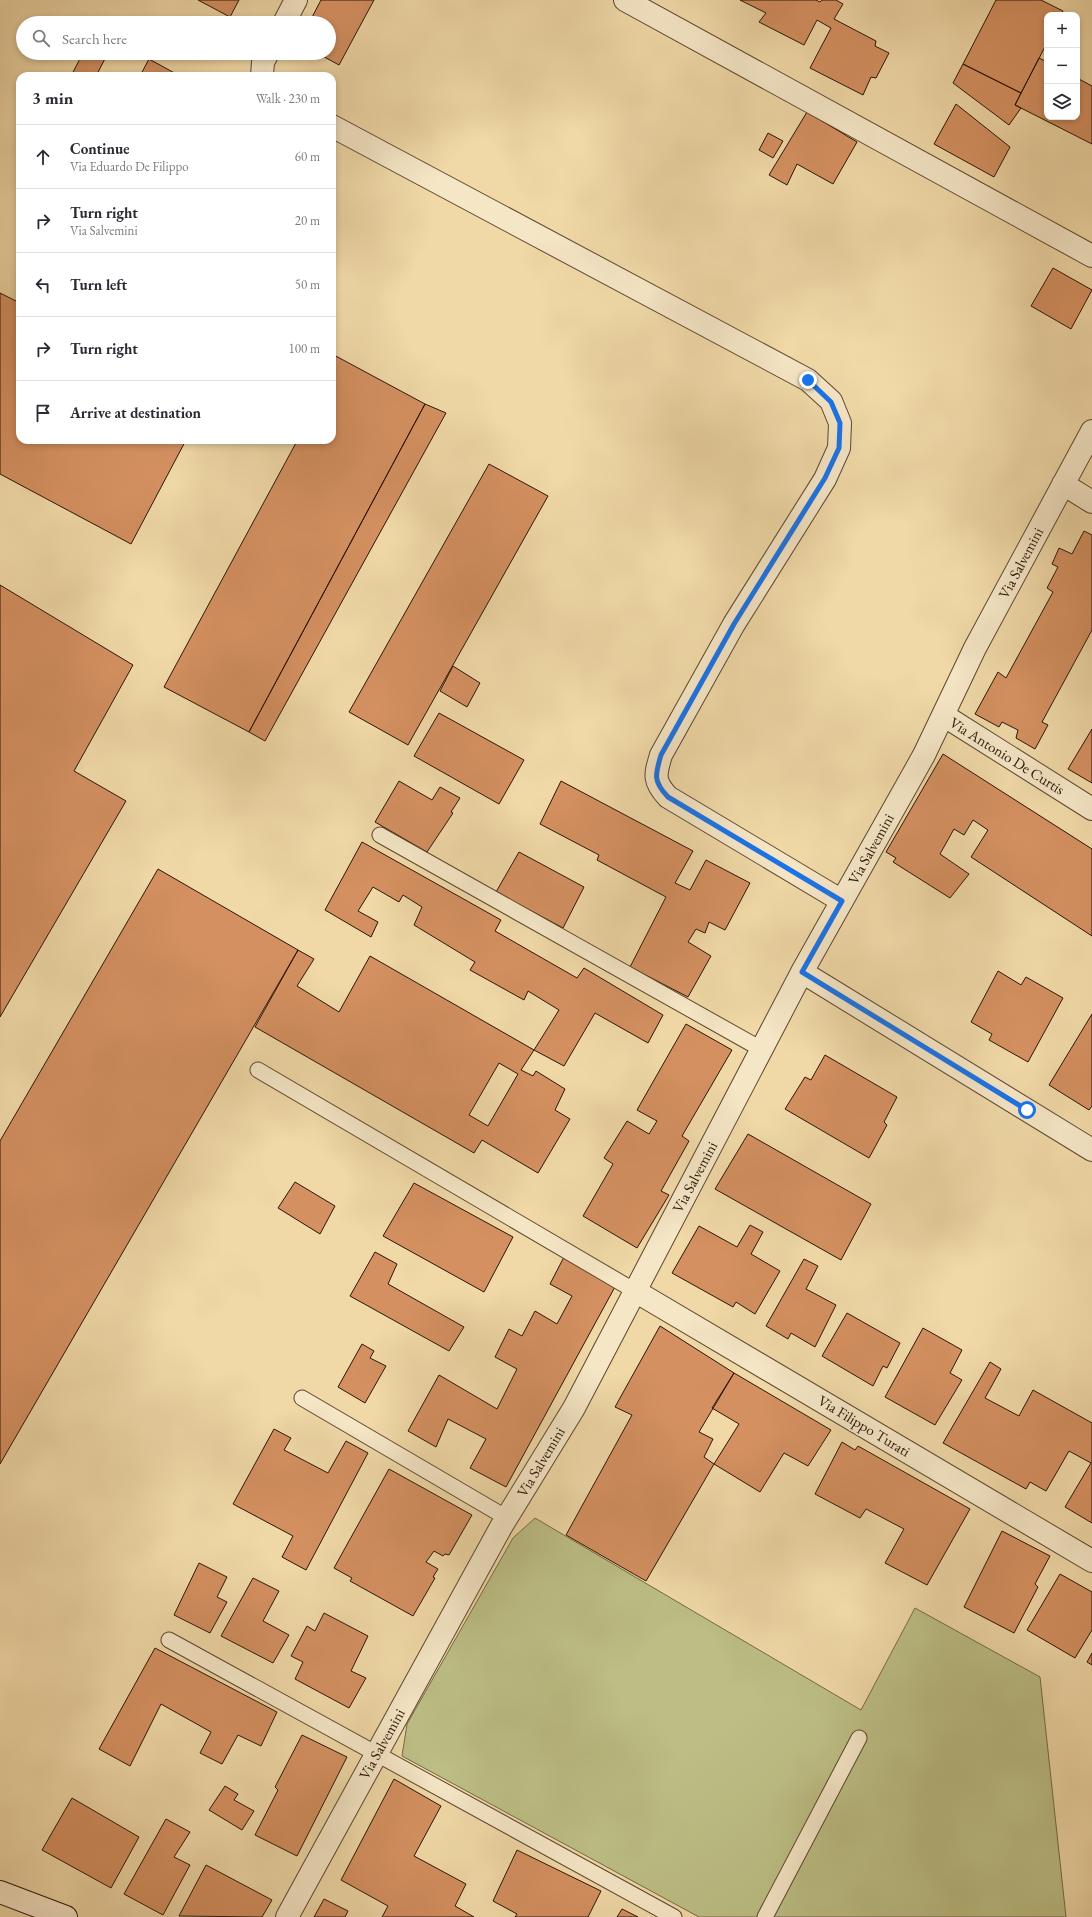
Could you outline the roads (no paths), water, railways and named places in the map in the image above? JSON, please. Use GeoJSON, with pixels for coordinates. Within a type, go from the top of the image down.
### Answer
{"type":"FeatureCollection","features":[{"type":"Feature","properties":{"kind":"street"},"geometry":{"type":"LineString","coordinates":[[288,16],[296,0]]}},
{"type":"Feature","properties":{"kind":"street"},"geometry":{"type":"LineString","coordinates":[[625,0],[1092,256]]}},
{"type":"Feature","properties":{"kind":"street"},"geometry":{"type":"LineString","coordinates":[[262,72],[264,60]]}},
{"type":"Feature","properties":{"kind":"street"},"geometry":{"type":"LineString","coordinates":[[336,128],[808,380],[831,402],[840,423],[839,448],[825,478],[734,624],[661,755],[655,773],[658,787],[668,797],[842,901]]}},
{"type":"Feature","properties":{"kind":"street","name":"Via Salvemini"},"geometry":{"type":"LineString","coordinates":[[287,1917],[507,1518],[574,1408],[802,972],[924,755],[975,648],[1092,431]]}},
{"type":"Feature","properties":{"kind":"street"},"geometry":{"type":"LineString","coordinates":[[1064,484],[1092,502]]}},
{"type":"Feature","properties":{"kind":"street","name":"Via Antonio De Curtis"},"geometry":{"type":"LineString","coordinates":[[943,715],[1092,809]]}},
{"type":"Feature","properties":{"kind":"street"},"geometry":{"type":"LineString","coordinates":[[802,972],[1092,1150]]}},
{"type":"Feature","properties":{"kind":"street","name":"Via Filippo Turati"},"geometry":{"type":"LineString","coordinates":[[635,1291],[1092,1561]]}},
{"type":"Feature","properties":{"kind":"street"},"geometry":{"type":"LineString","coordinates":[[0,1892],[66,1917]]}},
{"type":"Feature","properties":{"kind":"lane"},"geometry":{"type":"LineString","coordinates":[[380,835],[761,1050]]}},
{"type":"Feature","properties":{"kind":"lane"},"geometry":{"type":"LineString","coordinates":[[258,1070],[635,1291]]}},
{"type":"Feature","properties":{"kind":"lane"},"geometry":{"type":"LineString","coordinates":[[302,1398],[507,1518]]}},
{"type":"Feature","properties":{"kind":"lane"},"geometry":{"type":"LineString","coordinates":[[168,1640],[674,1917]]}},
{"type":"Feature","properties":{"kind":"lane"},"geometry":{"type":"LineString","coordinates":[[765,1917],[859,1738]]}}]}
